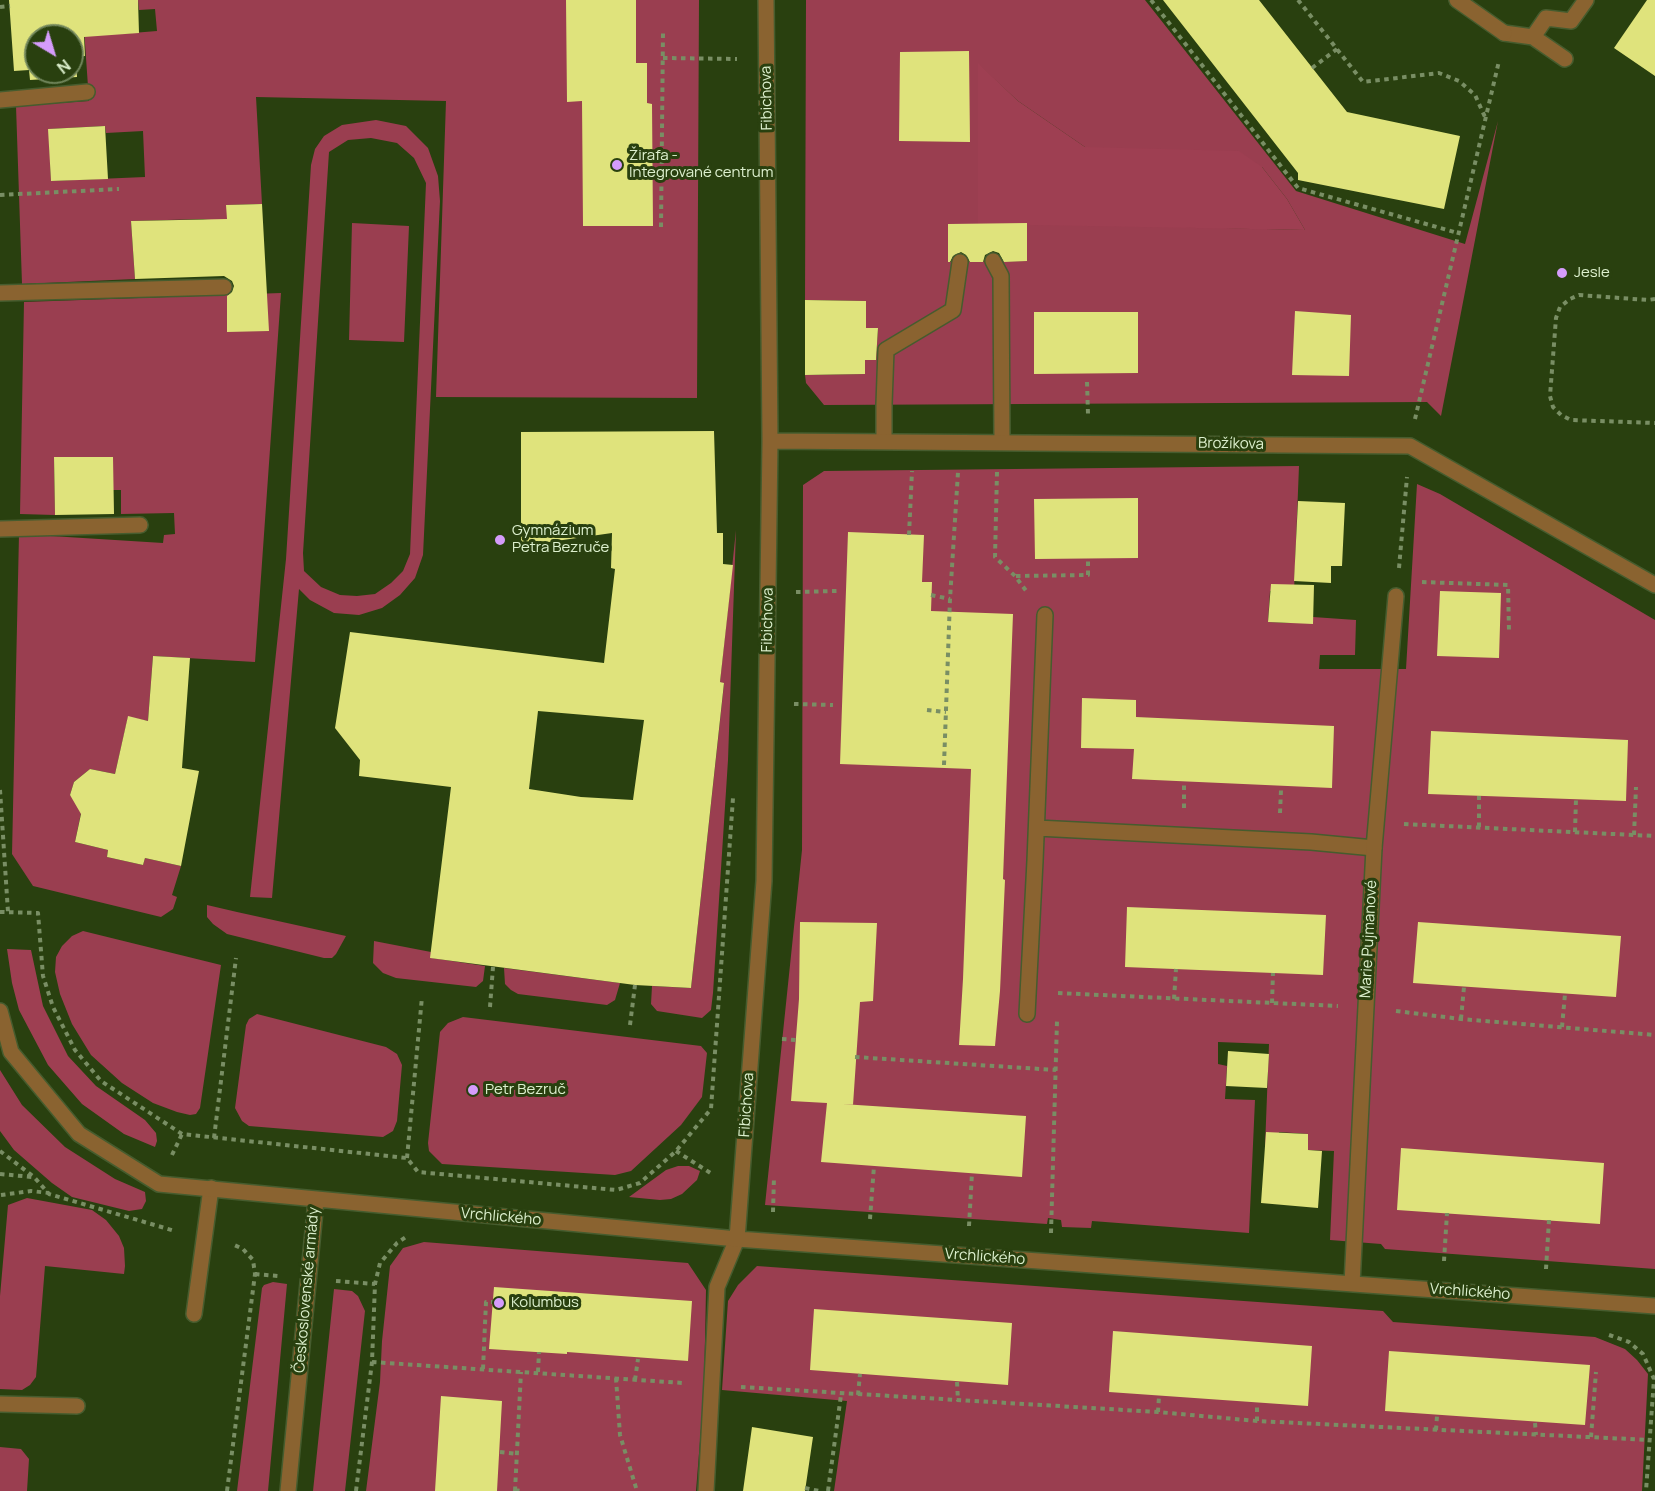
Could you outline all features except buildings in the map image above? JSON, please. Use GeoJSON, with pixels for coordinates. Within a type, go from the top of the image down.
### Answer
{"type":"FeatureCollection","features":[{"type":"Feature","properties":{"kind":"street","name":"Fibichova"},"geometry":{"type":"LineString","coordinates":[[706,1491],[717,1287],[737,1239],[764,881],[770,441],[766,0]]}},
{"type":"Feature","properties":{"kind":"street"},"geometry":{"type":"LineString","coordinates":[[1457,0],[1508,34],[1533,38],[1565,59]]}},
{"type":"Feature","properties":{"kind":"street"},"geometry":{"type":"LineString","coordinates":[[1533,38],[1546,18],[1571,21],[1586,0]]}},
{"type":"Feature","properties":{"kind":"street"},"geometry":{"type":"LineString","coordinates":[[0,100],[87,92]]}},
{"type":"Feature","properties":{"kind":"street"},"geometry":{"type":"LineString","coordinates":[[993,261],[1001,276],[1002,441]]}},
{"type":"Feature","properties":{"kind":"street"},"geometry":{"type":"LineString","coordinates":[[1001,276],[1010,261]]}},
{"type":"Feature","properties":{"kind":"street"},"geometry":{"type":"LineString","coordinates":[[885,441],[886,350],[953,310],[960,262]]}},
{"type":"Feature","properties":{"kind":"street"},"geometry":{"type":"LineString","coordinates":[[0,293],[224,287]]}},
{"type":"Feature","properties":{"kind":"street","name":"Brožíkova"},"geometry":{"type":"LineString","coordinates":[[770,441],[1002,441],[1410,446],[1655,585]]}},
{"type":"Feature","properties":{"kind":"street"},"geometry":{"type":"LineString","coordinates":[[0,529],[140,525]]}},
{"type":"Feature","properties":{"kind":"street","name":"Marie Pujmanové"},"geometry":{"type":"LineString","coordinates":[[1352,1284],[1374,848],[1397,589]]}},
{"type":"Feature","properties":{"kind":"street"},"geometry":{"type":"LineString","coordinates":[[1027,1014],[1045,615]]}},
{"type":"Feature","properties":{"kind":"street"},"geometry":{"type":"LineString","coordinates":[[1037,828],[1311,842],[1374,848]]}},
{"type":"Feature","properties":{"kind":"street","name":"Československé armády"},"geometry":{"type":"LineString","coordinates":[[0,1011],[12,1052],[80,1134],[159,1184],[316,1200],[288,1491]]}},
{"type":"Feature","properties":{"kind":"street"},"geometry":{"type":"LineString","coordinates":[[194,1314],[211,1188]]}},
{"type":"Feature","properties":{"kind":"street","name":"Vrchlického"},"geometry":{"type":"LineString","coordinates":[[316,1200],[737,1239],[1655,1306]]}},
{"type":"Feature","properties":{"kind":"street"},"geometry":{"type":"LineString","coordinates":[[0,1404],[77,1406]]}},
{"type":"Feature","properties":{"kind":"path"},"geometry":{"type":"LineString","coordinates":[[1151,0],[1298,188],[1458,233]]}},
{"type":"Feature","properties":{"kind":"path"},"geometry":{"type":"LineString","coordinates":[[1298,0],[1363,82],[1439,73],[1459,81],[1475,96],[1485,118]]}},
{"type":"Feature","properties":{"kind":"path"},"geometry":{"type":"LineString","coordinates":[[0,7],[10,6]]}},
{"type":"Feature","properties":{"kind":"path"},"geometry":{"type":"LineString","coordinates":[[661,227],[663,32]]}},
{"type":"Feature","properties":{"kind":"path"},"geometry":{"type":"LineString","coordinates":[[1410,446],[1485,118],[1500,56],[1508,34]]}},
{"type":"Feature","properties":{"kind":"path"},"geometry":{"type":"LineString","coordinates":[[737,47],[738,71]]}},
{"type":"Feature","properties":{"kind":"path"},"geometry":{"type":"LineString","coordinates":[[1312,68],[1337,49]]}},
{"type":"Feature","properties":{"kind":"path"},"geometry":{"type":"LineString","coordinates":[[663,58],[738,59]]}},
{"type":"Feature","properties":{"kind":"path"},"geometry":{"type":"LineString","coordinates":[[0,195],[119,189]]}},
{"type":"Feature","properties":{"kind":"path"},"geometry":{"type":"LineString","coordinates":[[1655,299],[1579,295],[1560,307],[1556,318],[1550,396],[1553,407],[1561,415],[1572,420],[1655,423]]}},
{"type":"Feature","properties":{"kind":"path"},"geometry":{"type":"LineString","coordinates":[[1087,382],[1088,414]]}},
{"type":"Feature","properties":{"kind":"path"},"geometry":{"type":"LineString","coordinates":[[1077,414],[1099,414]]}},
{"type":"Feature","properties":{"kind":"path"},"geometry":{"type":"LineString","coordinates":[[1404,415],[1416,415],[1426,421]]}},
{"type":"Feature","properties":{"kind":"path"},"geometry":{"type":"LineString","coordinates":[[944,765],[950,599],[959,465]]}},
{"type":"Feature","properties":{"kind":"path"},"geometry":{"type":"LineString","coordinates":[[997,465],[995,557],[1015,576],[1045,615]]}},
{"type":"Feature","properties":{"kind":"path"},"geometry":{"type":"LineString","coordinates":[[909,535],[912,467]]}},
{"type":"Feature","properties":{"kind":"path"},"geometry":{"type":"LineString","coordinates":[[1407,471],[1397,589],[1508,585],[1509,631]]}},
{"type":"Feature","properties":{"kind":"path"},"geometry":{"type":"LineString","coordinates":[[1015,576],[1088,575],[1088,559]]}},
{"type":"Feature","properties":{"kind":"path"},"geometry":{"type":"LineString","coordinates":[[795,603],[796,580]]}},
{"type":"Feature","properties":{"kind":"path"},"geometry":{"type":"LineString","coordinates":[[796,592],[837,591]]}},
{"type":"Feature","properties":{"kind":"path"},"geometry":{"type":"LineString","coordinates":[[932,595],[950,599]]}},
{"type":"Feature","properties":{"kind":"path"},"geometry":{"type":"LineString","coordinates":[[793,693],[794,715]]}},
{"type":"Feature","properties":{"kind":"path"},"geometry":{"type":"LineString","coordinates":[[793,704],[833,705]]}},
{"type":"Feature","properties":{"kind":"path"},"geometry":{"type":"LineString","coordinates":[[927,710],[946,712]]}},
{"type":"Feature","properties":{"kind":"path"},"geometry":{"type":"LineString","coordinates":[[1634,835],[1636,787]]}},
{"type":"Feature","properties":{"kind":"path"},"geometry":{"type":"LineString","coordinates":[[0,790],[8,913]]}},
{"type":"Feature","properties":{"kind":"path"},"geometry":{"type":"LineString","coordinates":[[422,997],[407,1158],[418,1172],[616,1190],[640,1183],[676,1151],[711,1110],[733,793]]}},
{"type":"Feature","properties":{"kind":"path"},"geometry":{"type":"LineString","coordinates":[[1479,796],[1479,827]]}},
{"type":"Feature","properties":{"kind":"path"},"geometry":{"type":"LineString","coordinates":[[1575,832],[1576,799]]}},
{"type":"Feature","properties":{"kind":"path"},"geometry":{"type":"LineString","coordinates":[[1376,822],[1655,836]]}},
{"type":"Feature","properties":{"kind":"path"},"geometry":{"type":"LineString","coordinates":[[0,912],[38,913],[43,976],[53,1007],[75,1050],[101,1081],[182,1134],[407,1158]]}},
{"type":"Feature","properties":{"kind":"path"},"geometry":{"type":"LineString","coordinates":[[214,1138],[236,958]]}},
{"type":"Feature","properties":{"kind":"path"},"geometry":{"type":"LineString","coordinates":[[490,1007],[494,967]]}},
{"type":"Feature","properties":{"kind":"path"},"geometry":{"type":"LineString","coordinates":[[1174,999],[1176,969]]}},
{"type":"Feature","properties":{"kind":"path"},"geometry":{"type":"LineString","coordinates":[[1272,1003],[1273,974]]}},
{"type":"Feature","properties":{"kind":"path"},"geometry":{"type":"LineString","coordinates":[[630,1024],[635,985]]}},
{"type":"Feature","properties":{"kind":"path"},"geometry":{"type":"LineString","coordinates":[[1461,1019],[1464,987]]}},
{"type":"Feature","properties":{"kind":"path"},"geometry":{"type":"LineString","coordinates":[[1058,1004],[1058,993],[1366,1007],[1461,1019],[1655,1035]]}},
{"type":"Feature","properties":{"kind":"path"},"geometry":{"type":"LineString","coordinates":[[1562,1027],[1565,994]]}},
{"type":"Feature","properties":{"kind":"path"},"geometry":{"type":"LineString","coordinates":[[1040,1233],[1051,1234],[1057,1015]]}},
{"type":"Feature","properties":{"kind":"path"},"geometry":{"type":"LineString","coordinates":[[779,1038],[796,1040]]}},
{"type":"Feature","properties":{"kind":"path"},"geometry":{"type":"LineString","coordinates":[[855,1057],[1056,1070]]}},
{"type":"Feature","properties":{"kind":"path"},"geometry":{"type":"LineString","coordinates":[[0,1151],[34,1177],[49,1194]]}},
{"type":"Feature","properties":{"kind":"path"},"geometry":{"type":"LineString","coordinates":[[859,1221],[870,1221],[874,1166]]}},
{"type":"Feature","properties":{"kind":"path"},"geometry":{"type":"LineString","coordinates":[[773,1215],[775,1168]]}},
{"type":"Feature","properties":{"kind":"path"},"geometry":{"type":"LineString","coordinates":[[958,1227],[969,1228],[972,1173]]}},
{"type":"Feature","properties":{"kind":"path"},"geometry":{"type":"LineString","coordinates":[[0,1174],[34,1177]]}},
{"type":"Feature","properties":{"kind":"path"},"geometry":{"type":"LineString","coordinates":[[0,1203],[0,1195],[31,1191],[49,1194],[148,1224],[226,1242],[243,1249],[253,1260],[255,1274],[227,1491]]}},
{"type":"Feature","properties":{"kind":"path"},"geometry":{"type":"LineString","coordinates":[[1444,1262],[1447,1213]]}},
{"type":"Feature","properties":{"kind":"path"},"geometry":{"type":"LineString","coordinates":[[1546,1269],[1549,1220]]}},
{"type":"Feature","properties":{"kind":"path"},"geometry":{"type":"LineString","coordinates":[[356,1491],[372,1362],[375,1284],[380,1263],[397,1243],[412,1233]]}},
{"type":"Feature","properties":{"kind":"path"},"geometry":{"type":"LineString","coordinates":[[483,1370],[486,1302],[493,1302]]}},
{"type":"Feature","properties":{"kind":"path"},"geometry":{"type":"LineString","coordinates":[[1601,1333],[1629,1342],[1643,1354],[1654,1379],[1646,1491]]}},
{"type":"Feature","properties":{"kind":"path"},"geometry":{"type":"LineString","coordinates":[[538,1372],[539,1352]]}},
{"type":"Feature","properties":{"kind":"path"},"geometry":{"type":"LineString","coordinates":[[635,1380],[638,1359]]}},
{"type":"Feature","properties":{"kind":"path"},"geometry":{"type":"LineString","coordinates":[[372,1362],[842,1395],[1158,1412],[1257,1421],[1650,1440]]}},
{"type":"Feature","properties":{"kind":"path"},"geometry":{"type":"LineString","coordinates":[[521,1372],[515,1491],[521,1491]]}},
{"type":"Feature","properties":{"kind":"path"},"geometry":{"type":"LineString","coordinates":[[1590,1437],[1596,1372]]}},
{"type":"Feature","properties":{"kind":"path"},"geometry":{"type":"LineString","coordinates":[[858,1395],[860,1374]]}},
{"type":"Feature","properties":{"kind":"path"},"geometry":{"type":"LineString","coordinates":[[616,1378],[620,1435],[637,1491]]}},
{"type":"Feature","properties":{"kind":"path"},"geometry":{"type":"LineString","coordinates":[[957,1382],[958,1401]]}},
{"type":"Feature","properties":{"kind":"path"},"geometry":{"type":"LineString","coordinates":[[828,1491],[842,1395]]}},
{"type":"Feature","properties":{"kind":"path"},"geometry":{"type":"LineString","coordinates":[[1158,1412],[1159,1395]]}},
{"type":"Feature","properties":{"kind":"path"},"geometry":{"type":"LineString","coordinates":[[1257,1403],[1257,1421]]}},
{"type":"Feature","properties":{"kind":"path"},"geometry":{"type":"LineString","coordinates":[[1436,1430],[1437,1416]]}},
{"type":"Feature","properties":{"kind":"path"},"geometry":{"type":"LineString","coordinates":[[1535,1423],[1536,1435]]}},
{"type":"Feature","properties":{"kind":"path"},"geometry":{"type":"LineString","coordinates":[[500,1452],[517,1454]]}},
{"type":"Feature","properties":{"kind":"path"},"geometry":{"type":"LineString","coordinates":[[805,1488],[819,1491]]}},
{"type":"Feature","properties":{"kind":"shaded area"},"geometry":{"type":"Polygon","coordinates":[[[82,0],[120,34],[157,31],[155,9],[139,10],[138,0],[699,0],[697,398],[436,397],[446,101],[256,97],[262,204],[227,205],[227,222],[203,219],[131,221],[135,279],[22,284],[16,106],[89,101],[82,0]],[[105,126],[49,129],[51,181],[145,177],[143,131],[106,133],[105,126]]]}},
{"type":"Feature","properties":{"kind":"shaded area"},"geometry":{"type":"Polygon","coordinates":[[[806,0],[1145,0],[1296,191],[1465,244],[1498,121],[1441,416],[1427,402],[824,405],[806,383],[805,375],[865,374],[865,360],[876,359],[878,329],[866,328],[865,301],[805,300],[806,0]],[[978,64],[978,224],[948,224],[949,262],[1026,261],[1027,223],[1305,230],[1287,199],[1262,167],[1132,188],[1085,147],[1018,101],[978,64]]]}},
{"type":"Feature","properties":{"kind":"shaded area"},"geometry":{"type":"Polygon","coordinates":[[[978,63],[1018,101],[1085,147],[1239,151],[1262,167],[1287,199],[1305,230],[978,224],[978,63]]]}},
{"type":"Feature","properties":{"kind":"shaded area"},"geometry":{"type":"Polygon","coordinates":[[[376,120],[406,126],[428,148],[438,176],[440,201],[423,555],[415,578],[400,595],[382,608],[359,615],[334,613],[310,600],[299,589],[272,898],[250,897],[286,559],[311,165],[315,149],[324,136],[342,125],[376,120]],[[371,138],[348,140],[329,152],[303,553],[304,571],[321,587],[340,595],[375,594],[403,571],[410,554],[426,183],[414,158],[397,143],[371,138]]]}},
{"type":"Feature","properties":{"kind":"shaded area"},"geometry":{"type":"Polygon","coordinates":[[[352,223],[409,226],[404,342],[349,340],[352,223]]]}},
{"type":"Feature","properties":{"kind":"shaded area"},"geometry":{"type":"Polygon","coordinates":[[[281,293],[255,662],[153,656],[148,721],[128,717],[115,774],[90,769],[74,782],[70,795],[82,808],[75,842],[108,850],[107,857],[143,865],[145,858],[181,866],[172,895],[177,897],[173,909],[161,917],[33,886],[12,854],[19,534],[163,543],[164,535],[175,534],[174,513],[121,514],[121,490],[113,490],[113,457],[54,457],[55,515],[20,514],[24,302],[281,293]]]}},
{"type":"Feature","properties":{"kind":"shaded area"},"geometry":{"type":"Polygon","coordinates":[[[1299,466],[1294,592],[1270,591],[1268,622],[1289,623],[1313,617],[1356,620],[1355,655],[1320,655],[1319,669],[1406,669],[1417,484],[1440,494],[1655,620],[1655,1269],[1385,1249],[1381,1244],[1330,1240],[1334,1151],[1308,1150],[1308,1134],[1279,1132],[1277,1148],[1265,1147],[1269,1044],[1218,1042],[1218,1064],[1227,1066],[1225,1099],[1255,1100],[1249,1233],[1092,1221],[1091,1228],[1062,1227],[1061,1220],[1048,1218],[1047,1224],[765,1205],[802,850],[803,485],[824,471],[1299,466]]]}},
{"type":"Feature","properties":{"kind":"shaded area"},"geometry":{"type":"Polygon","coordinates":[[[736,530],[728,760],[713,993],[711,1010],[702,1018],[657,1011],[651,1004],[652,986],[691,988],[724,684],[720,682],[736,530]]]}},
{"type":"Feature","properties":{"kind":"shaded area"},"geometry":{"type":"Polygon","coordinates":[[[207,905],[346,936],[332,958],[324,958],[227,934],[207,917],[207,905]]]}},
{"type":"Feature","properties":{"kind":"shaded area"},"geometry":{"type":"Polygon","coordinates":[[[83,931],[221,965],[200,1108],[196,1114],[177,1112],[153,1103],[122,1083],[91,1055],[72,1024],[60,994],[55,972],[56,957],[62,946],[72,936],[83,931]]]}},
{"type":"Feature","properties":{"kind":"shaded area"},"geometry":{"type":"Polygon","coordinates":[[[374,941],[431,952],[432,958],[485,966],[483,981],[476,987],[396,978],[383,973],[373,963],[374,941]]]}},
{"type":"Feature","properties":{"kind":"shaded area"},"geometry":{"type":"Polygon","coordinates":[[[7,949],[31,950],[43,1006],[68,1056],[96,1086],[145,1120],[156,1133],[155,1147],[124,1134],[82,1104],[48,1065],[19,1010],[7,949]]]}},
{"type":"Feature","properties":{"kind":"shaded area"},"geometry":{"type":"Polygon","coordinates":[[[504,968],[620,983],[615,1000],[607,1005],[518,994],[505,984],[504,968]]]}},
{"type":"Feature","properties":{"kind":"shaded area"},"geometry":{"type":"Polygon","coordinates":[[[257,1014],[386,1047],[397,1054],[402,1065],[397,1121],[393,1131],[383,1137],[249,1126],[242,1121],[235,1108],[246,1025],[249,1019],[257,1014]]]}},
{"type":"Feature","properties":{"kind":"shaded area"},"geometry":{"type":"Polygon","coordinates":[[[463,1017],[701,1046],[707,1053],[702,1097],[681,1125],[631,1171],[615,1175],[442,1164],[429,1151],[428,1143],[440,1032],[448,1023],[463,1017]]]}},
{"type":"Feature","properties":{"kind":"shaded area"},"geometry":{"type":"Polygon","coordinates":[[[0,1070],[22,1105],[65,1147],[115,1179],[145,1192],[146,1201],[142,1209],[129,1211],[72,1197],[14,1150],[0,1131],[0,1070]]]}},
{"type":"Feature","properties":{"kind":"shaded area"},"geometry":{"type":"Polygon","coordinates":[[[678,1166],[689,1166],[700,1171],[697,1180],[682,1194],[671,1199],[660,1200],[629,1197],[666,1170],[678,1166]]]}},
{"type":"Feature","properties":{"kind":"shaded area"},"geometry":{"type":"Polygon","coordinates":[[[27,1198],[92,1210],[106,1220],[119,1236],[124,1248],[124,1274],[45,1266],[36,1377],[22,1390],[0,1389],[0,1296],[8,1205],[27,1198]]]}},
{"type":"Feature","properties":{"kind":"shaded area"},"geometry":{"type":"Polygon","coordinates":[[[424,1242],[688,1263],[706,1290],[704,1391],[696,1491],[366,1491],[380,1382],[390,1266],[403,1248],[424,1242]]]}},
{"type":"Feature","properties":{"kind":"shaded area"},"geometry":{"type":"Polygon","coordinates":[[[757,1266],[1383,1311],[1393,1322],[1595,1337],[1625,1349],[1648,1374],[1642,1491],[834,1491],[847,1401],[722,1390],[728,1301],[738,1285],[757,1266]]]}},
{"type":"Feature","properties":{"kind":"shaded area"},"geometry":{"type":"Polygon","coordinates":[[[273,1282],[287,1284],[268,1491],[237,1491],[262,1288],[273,1282]]]}},
{"type":"Feature","properties":{"kind":"shaded area"},"geometry":{"type":"Polygon","coordinates":[[[334,1289],[352,1291],[358,1296],[365,1311],[345,1491],[313,1491],[334,1289]]]}},
{"type":"Feature","properties":{"kind":"shaded area"},"geometry":{"type":"Polygon","coordinates":[[[0,1447],[21,1449],[29,1459],[27,1491],[0,1491],[0,1447]]]}},
{"type":"Feature","properties":{"kind":"place","name":"Žirafa - Integrované centrum"},"geometry":{"type":"Point","coordinates":[617,165]}},
{"type":"Feature","properties":{"kind":"place","name":"Jesle"},"geometry":{"type":"Point","coordinates":[1562,273]}},
{"type":"Feature","properties":{"kind":"place","name":"Gymnázium Petra Bezruče"},"geometry":{"type":"Point","coordinates":[500,540]}},
{"type":"Feature","properties":{"kind":"place","name":"Petr Bezruč"},"geometry":{"type":"Point","coordinates":[473,1090]}},
{"type":"Feature","properties":{"kind":"place","name":"Kolumbus"},"geometry":{"type":"Point","coordinates":[499,1303]}}]}
